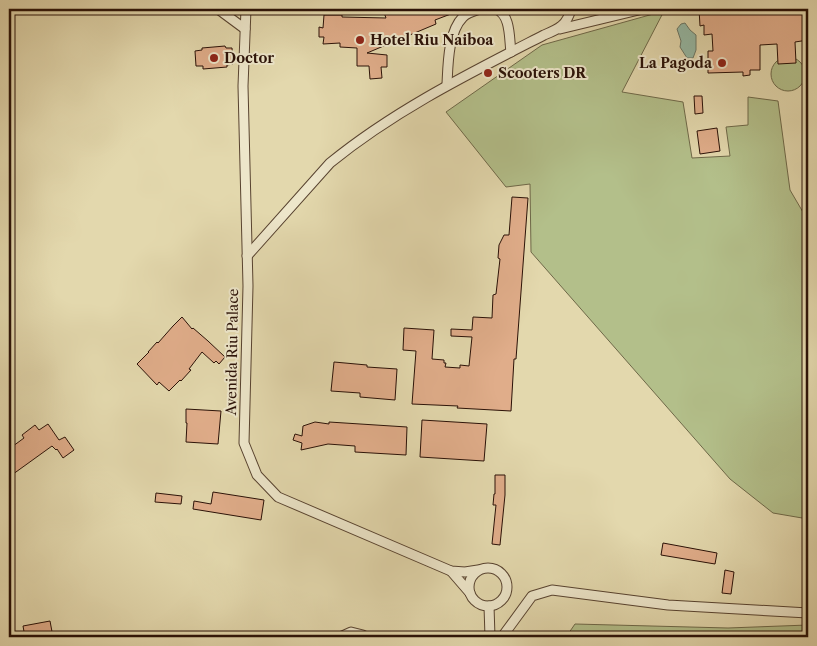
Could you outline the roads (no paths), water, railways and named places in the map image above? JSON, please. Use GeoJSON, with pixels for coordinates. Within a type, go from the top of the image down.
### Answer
{"type":"FeatureCollection","features":[{"type":"Feature","properties":{"kind":"street"},"geometry":{"type":"LineString","coordinates":[[218,9],[245,28]]}},
{"type":"Feature","properties":{"kind":"street","name":"Avenida Riu Palace"},"geometry":{"type":"LineString","coordinates":[[246,9],[243,86],[248,286],[244,443],[257,475],[278,497],[452,571],[478,570]]}},
{"type":"Feature","properties":{"kind":"street"},"geometry":{"type":"LineString","coordinates":[[448,84],[449,48],[455,30],[464,15],[480,9]]}},
{"type":"Feature","properties":{"kind":"street"},"geometry":{"type":"LineString","coordinates":[[496,9],[505,15],[511,52]]}},
{"type":"Feature","properties":{"kind":"street"},"geometry":{"type":"LineString","coordinates":[[560,29],[572,9]]}},
{"type":"Feature","properties":{"kind":"street"},"geometry":{"type":"LineString","coordinates":[[247,256],[330,163],[376,127],[448,84],[544,35],[560,29],[643,9]]}},
{"type":"Feature","properties":{"kind":"street"},"geometry":{"type":"LineString","coordinates":[[484,568],[497,569],[506,578],[508,584],[507,591],[501,602],[489,606],[482,605],[473,598],[469,586],[470,580],[478,570],[484,568]]}},
{"type":"Feature","properties":{"kind":"street","name":"Avenida Riu Palace"},"geometry":{"type":"LineString","coordinates":[[452,571],[470,592]]}},
{"type":"Feature","properties":{"kind":"street"},"geometry":{"type":"LineString","coordinates":[[502,637],[532,596],[552,590],[668,605],[808,614]]}},
{"type":"Feature","properties":{"kind":"street"},"geometry":{"type":"LineString","coordinates":[[489,606],[490,637]]}},
{"type":"Feature","properties":{"kind":"street"},"geometry":{"type":"LineString","coordinates":[[340,637],[351,632],[363,635],[364,637]]}},
{"type":"Feature","properties":{"kind":"place","name":"Hotel Riu Naiboa"},"geometry":{"type":"Point","coordinates":[360,40]}},
{"type":"Feature","properties":{"kind":"place","name":"Doctor"},"geometry":{"type":"Point","coordinates":[214,58]}},
{"type":"Feature","properties":{"kind":"place","name":"La Pagoda"},"geometry":{"type":"Point","coordinates":[722,63]}},
{"type":"Feature","properties":{"kind":"place","name":"Scooters DR"},"geometry":{"type":"Point","coordinates":[488,73]}}]}
